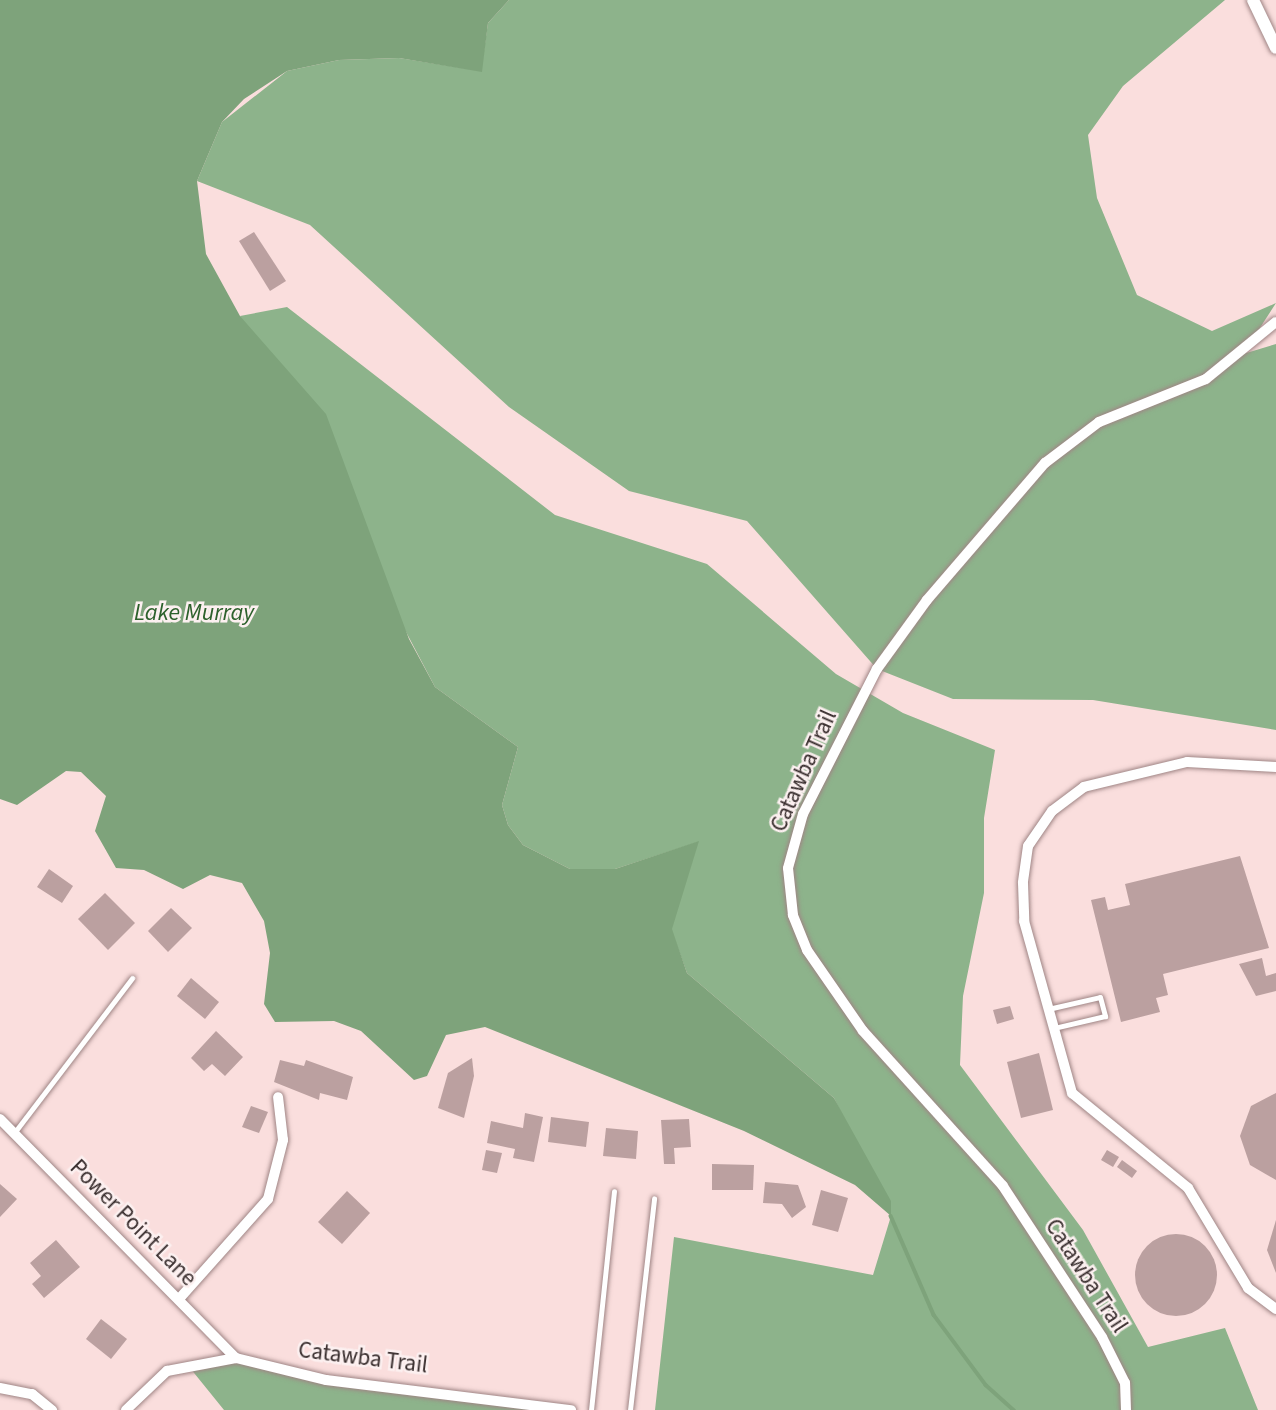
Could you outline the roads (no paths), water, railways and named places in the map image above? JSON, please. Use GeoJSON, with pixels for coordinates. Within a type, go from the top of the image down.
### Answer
{"type":"FeatureCollection","features":[{"type":"Feature","properties":{"kind":"street"},"geometry":{"type":"LineString","coordinates":[[1253,0],[1276,48]]}},
{"type":"Feature","properties":{"kind":"street","name":"Catawba Trail"},"geometry":{"type":"LineString","coordinates":[[1126,1410],[1125,1383],[1102,1336],[1003,1186],[863,1031],[807,950],[790,906],[788,868],[803,814],[877,669],[927,600],[1045,463],[1099,422],[1206,379],[1276,322]]}},
{"type":"Feature","properties":{"kind":"street"},"geometry":{"type":"LineString","coordinates":[[1276,767],[1187,762],[1133,770],[1084,787],[1052,811],[1028,846],[1023,884],[1024,921],[1072,1093],[1188,1188],[1248,1288],[1276,1309]]}},
{"type":"Feature","properties":{"kind":"street"},"geometry":{"type":"LineString","coordinates":[[179,1299],[268,1199],[283,1140],[278,1097]]}},
{"type":"Feature","properties":{"kind":"street","name":"Power Point Lane"},"geometry":{"type":"LineString","coordinates":[[0,1119],[236,1358]]}},
{"type":"Feature","properties":{"kind":"street","name":"Catawba Trail"},"geometry":{"type":"LineString","coordinates":[[126,1410],[167,1371],[236,1358],[326,1380],[571,1410]]}},
{"type":"Feature","properties":{"kind":"street"},"geometry":{"type":"LineString","coordinates":[[0,1388],[32,1394],[52,1410]]}},
{"type":"Feature","properties":{"kind":"lane"},"geometry":{"type":"LineString","coordinates":[[14,1133],[132,978]]}},
{"type":"Feature","properties":{"kind":"lane"},"geometry":{"type":"LineString","coordinates":[[1048,1009],[1100,996],[1105,1016],[1054,1028]]}},
{"type":"Feature","properties":{"kind":"lane"},"geometry":{"type":"LineString","coordinates":[[591,1410],[614,1191]]}},
{"type":"Feature","properties":{"kind":"lane"},"geometry":{"type":"LineString","coordinates":[[630,1410],[654,1198]]}},
{"type":"Feature","properties":{"kind":"water","name":"Lake Murray"},"geometry":{"type":"Polygon","coordinates":[[[0,0],[509,0],[488,23],[482,72],[399,58],[339,60],[287,71],[244,99],[222,122],[197,181],[206,254],[240,316],[326,414],[409,639],[435,687],[518,747],[502,805],[508,825],[523,845],[570,869],[615,869],[699,841],[672,929],[687,973],[834,1098],[891,1201],[891,1216],[855,1185],[744,1131],[485,1027],[446,1035],[427,1076],[414,1080],[361,1031],[334,1021],[275,1022],[264,1004],[270,953],[264,921],[242,883],[210,875],[183,889],[144,870],[116,868],[95,831],[106,796],[81,772],[66,771],[17,805],[0,799],[0,0]]]}},
{"type":"Feature","properties":{"kind":"waterway"},"geometry":{"type":"LineString","coordinates":[[891,1216],[934,1315],[986,1385],[1014,1410]]}}]}
